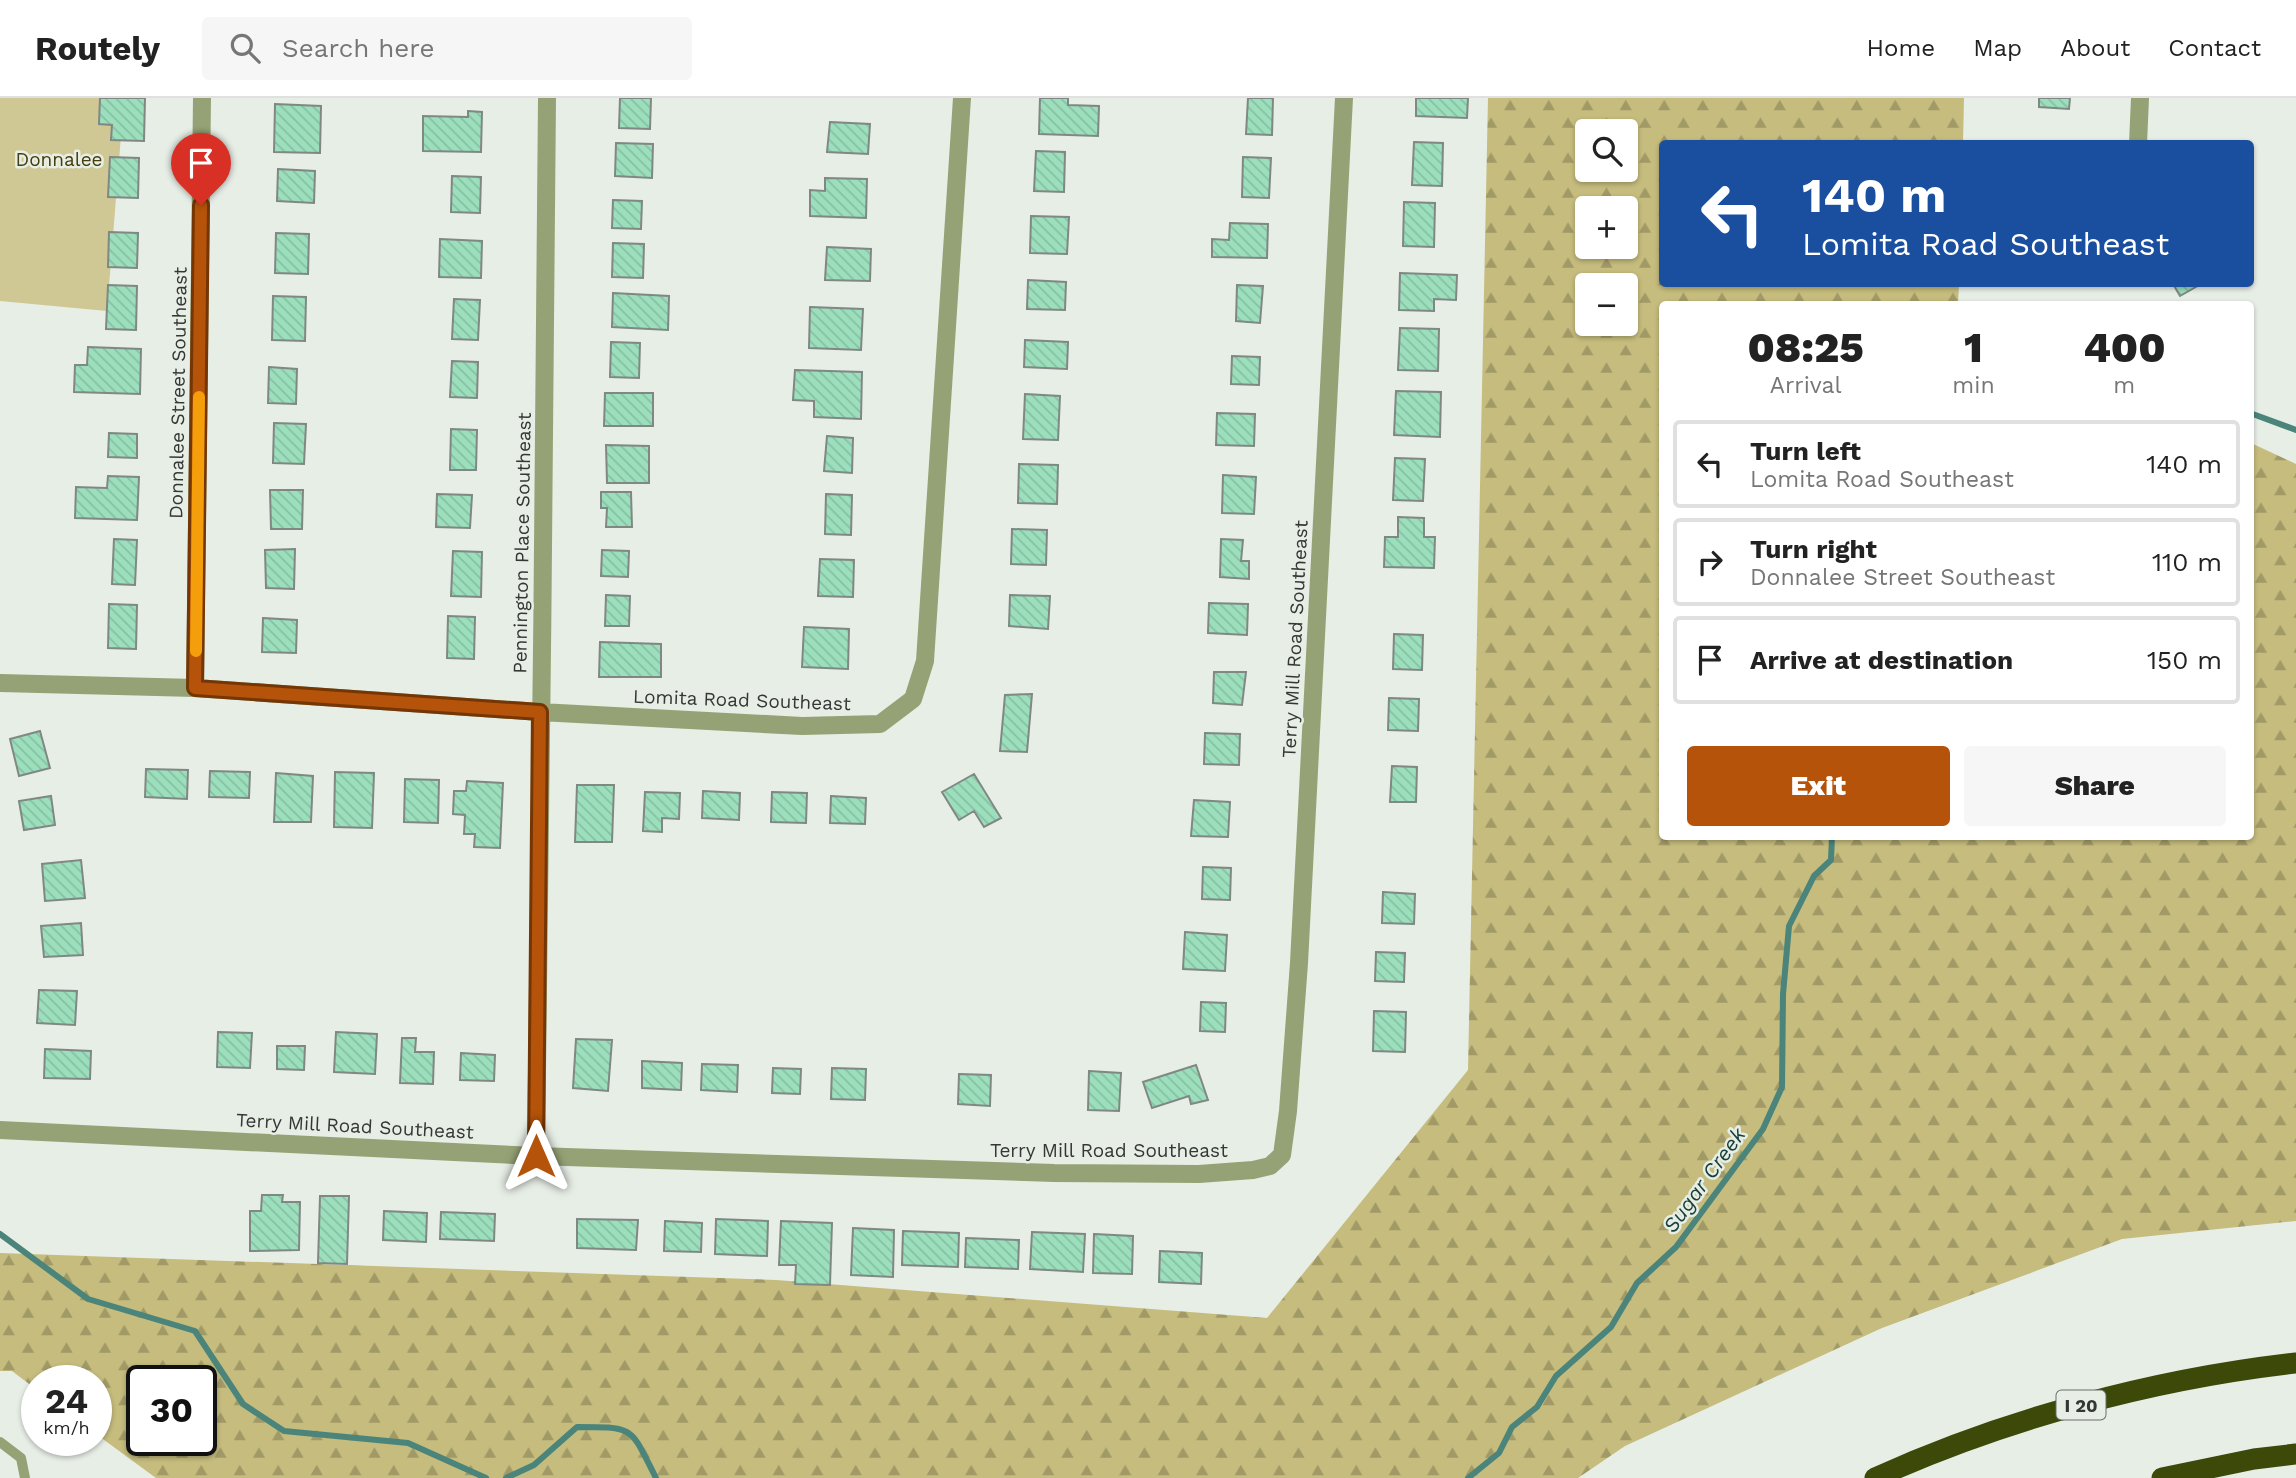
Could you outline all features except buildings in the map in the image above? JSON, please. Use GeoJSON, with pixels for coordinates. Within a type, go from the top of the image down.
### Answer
{"type":"FeatureCollection","features":[{"type":"Feature","properties":{"kind":"highway","name":"I 20"},"geometry":{"type":"LineString","coordinates":[[1875,1478],[1938,1452],[2101,1399],[2192,1379],[2296,1363]]}},
{"type":"Feature","properties":{"kind":"highway"},"geometry":{"type":"LineString","coordinates":[[2162,1478],[2254,1459],[2296,1454]]}},
{"type":"Feature","properties":{"kind":"street","name":"Donnalee Street Southeast"},"geometry":{"type":"LineString","coordinates":[[195,688],[202,98]]}},
{"type":"Feature","properties":{"kind":"street","name":"Pennington Place Southeast"},"geometry":{"type":"LineString","coordinates":[[536,1156],[547,98]]}},
{"type":"Feature","properties":{"kind":"street","name":"Lomita Road Southeast"},"geometry":{"type":"LineString","coordinates":[[0,683],[195,688],[540,712],[802,726],[880,724],[914,699],[925,661],[962,98]]}},
{"type":"Feature","properties":{"kind":"street","name":"Terry Mill Road Southeast"},"geometry":{"type":"LineString","coordinates":[[0,1130],[536,1156],[1054,1173],[1199,1174],[1270,1166],[1282,1155],[1299,963],[1344,98]]}},
{"type":"Feature","properties":{"kind":"street"},"geometry":{"type":"LineString","coordinates":[[2138,140],[2140,98]]}},
{"type":"Feature","properties":{"kind":"lane"},"geometry":{"type":"LineString","coordinates":[[0,1442],[22,1458],[26,1470],[25,1478]]}},
{"type":"Feature","properties":{"kind":"green space","name":"Donnalee"},"geometry":{"type":"Polygon","coordinates":[[[0,98],[124,98],[107,311],[0,301],[0,98]]]}},
{"type":"Feature","properties":{"kind":"green space"},"geometry":{"type":"Polygon","coordinates":[[[1488,98],[1964,98],[1963,140],[1659,140],[1659,287],[1959,287],[1958,301],[1659,301],[1659,840],[2254,840],[2254,444],[2296,464],[2296,1221],[2122,1239],[1882,1328],[1625,1446],[1578,1478],[156,1478],[112,1446],[112,1365],[21,1365],[21,1378],[12,1371],[0,1371],[0,1253],[776,1280],[1267,1318],[1468,1070],[1488,98]]]}},
{"type":"Feature","properties":{"kind":"waterway","name":"Sugar Creek"},"geometry":{"type":"LineString","coordinates":[[2254,414],[2296,430]]}},
{"type":"Feature","properties":{"kind":"waterway","name":"Sugar Creek"},"geometry":{"type":"LineString","coordinates":[[1468,1478],[1499,1453],[1512,1427],[1537,1407],[1556,1376],[1611,1327],[1637,1283],[1676,1247],[1763,1129],[1782,1087],[1783,994],[1789,926],[1814,876],[1831,860],[1832,840]]}},
{"type":"Feature","properties":{"kind":"waterway"},"geometry":{"type":"LineString","coordinates":[[0,1234],[88,1299],[195,1331],[243,1404],[284,1431],[408,1443],[486,1478]]}},
{"type":"Feature","properties":{"kind":"waterway"},"geometry":{"type":"LineString","coordinates":[[506,1478],[534,1465],[577,1427],[611,1428],[629,1433],[656,1478]]}},
{"type":"Feature","properties":{"kind":"slow traffic"},"geometry":{"type":"LineString","coordinates":[[196,651],[199,397]]}},
{"type":"Feature","properties":{"kind":"route"},"geometry":{"type":"LineString","coordinates":[[201,205],[195,688],[540,712],[536,1156]]}}]}
